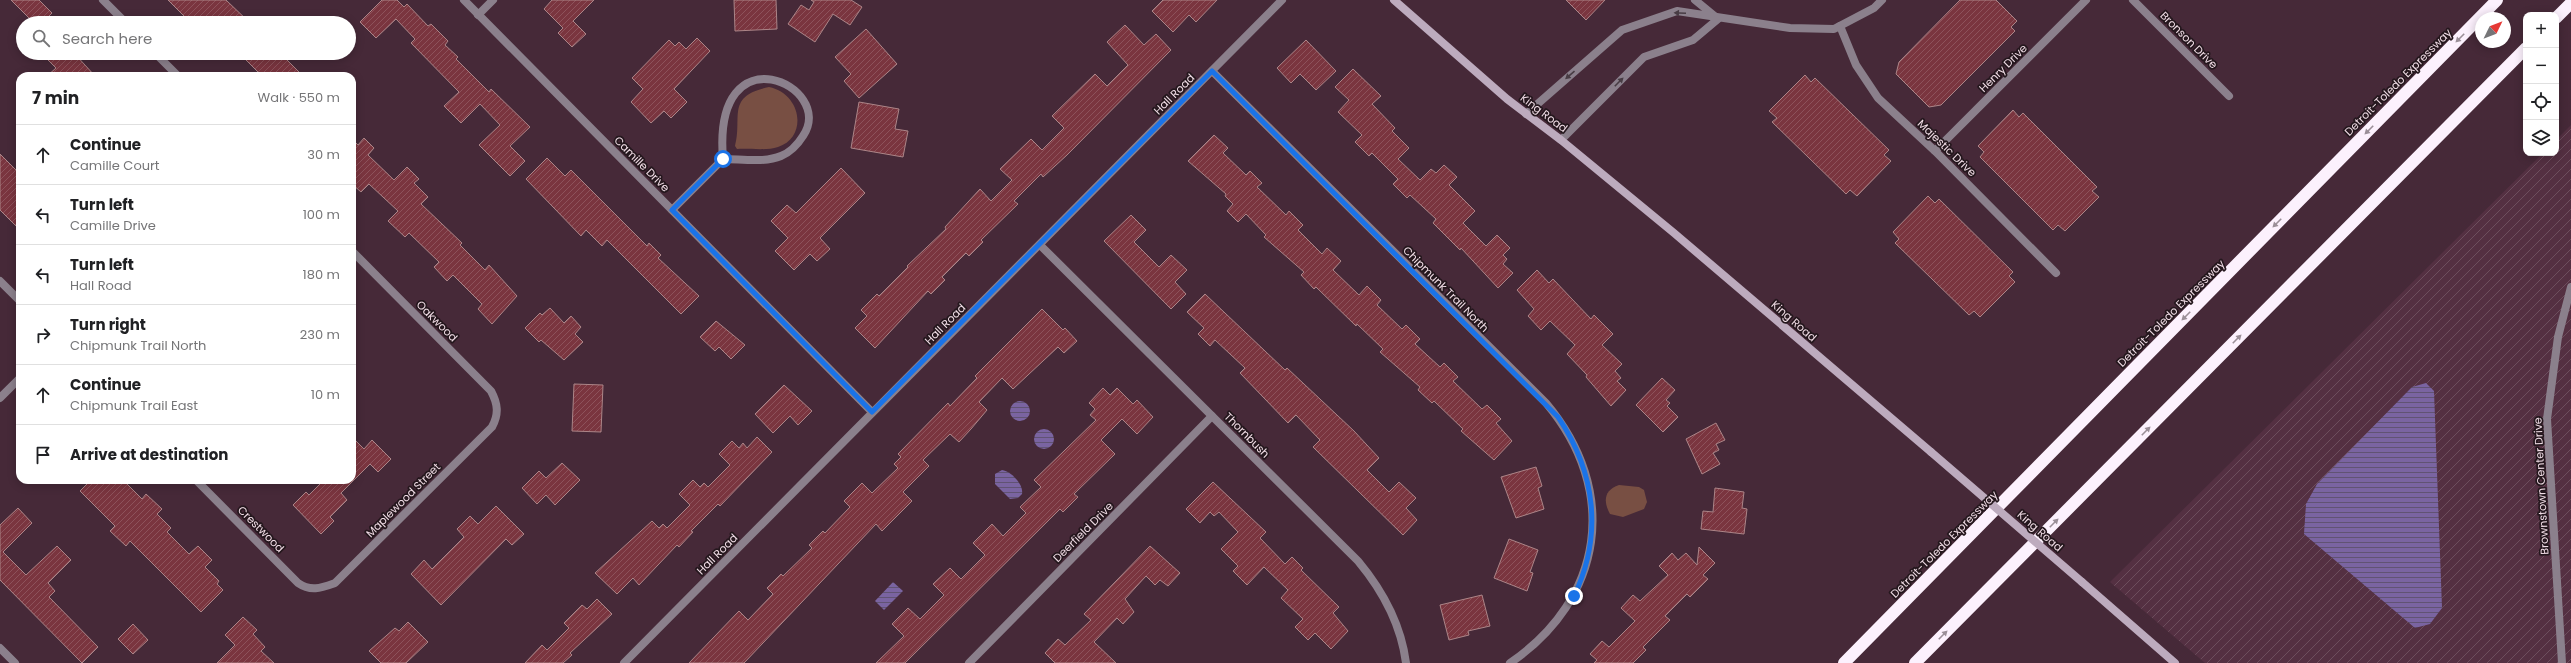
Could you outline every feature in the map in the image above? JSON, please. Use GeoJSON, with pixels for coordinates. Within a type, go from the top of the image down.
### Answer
{"type":"FeatureCollection","features":[{"type":"Feature","properties":{"kind":"highway","name":"Detroit-Toledo Expressway"},"geometry":{"type":"LineString","coordinates":[[1844,663],[2497,0]]}},
{"type":"Feature","properties":{"kind":"highway"},"geometry":{"type":"LineString","coordinates":[[2559,15],[2571,3]]}},
{"type":"Feature","properties":{"kind":"highway"},"geometry":{"type":"LineString","coordinates":[[1915,663],[2523,51]]}},
{"type":"Feature","properties":{"kind":"main road","name":"King Road"},"geometry":{"type":"LineString","coordinates":[[1394,0],[1526,114],[1562,140],[1930,452],[2175,663]]}},
{"type":"Feature","properties":{"kind":"street"},"geometry":{"type":"LineString","coordinates":[[103,0],[119,16]]}},
{"type":"Feature","properties":{"kind":"street","name":"Camille Drive"},"geometry":{"type":"LineString","coordinates":[[464,0],[872,412]]}},
{"type":"Feature","properties":{"kind":"street"},"geometry":{"type":"LineString","coordinates":[[478,15],[493,0]]}},
{"type":"Feature","properties":{"kind":"street","name":"Hall Road"},"geometry":{"type":"LineString","coordinates":[[624,663],[1282,0]]}},
{"type":"Feature","properties":{"kind":"street"},"geometry":{"type":"LineString","coordinates":[[1695,0],[1718,19]]}},
{"type":"Feature","properties":{"kind":"street"},"geometry":{"type":"LineString","coordinates":[[1526,114],[1622,30],[1677,11],[1718,19],[1790,28],[1834,29],[1874,8],[1882,0]]}},
{"type":"Feature","properties":{"kind":"street","name":"Henry Drive"},"geometry":{"type":"LineString","coordinates":[[1935,151],[2086,0]]}},
{"type":"Feature","properties":{"kind":"street","name":"Bronson Drive"},"geometry":{"type":"LineString","coordinates":[[2133,0],[2229,96]]}},
{"type":"Feature","properties":{"kind":"street"},"geometry":{"type":"LineString","coordinates":[[1562,140],[1644,57],[1692,40],[1718,19]]}},
{"type":"Feature","properties":{"kind":"street","name":"Majestic Drive"},"geometry":{"type":"LineString","coordinates":[[1840,26],[1856,65],[1878,98],[1935,151],[2056,273]]}},
{"type":"Feature","properties":{"kind":"street"},"geometry":{"type":"LineString","coordinates":[[163,60],[174,72]]}},
{"type":"Feature","properties":{"kind":"street","name":"Chipmunk Trail North"},"geometry":{"type":"LineString","coordinates":[[1212,71],[1558,417],[1578,449],[1590,485],[1593,522],[1588,559],[1583,578],[1564,612],[1530,649],[1510,663]]}},
{"type":"Feature","properties":{"kind":"street"},"geometry":{"type":"LineString","coordinates":[[672,210],[723,159],[766,158],[781,156],[797,146],[807,131],[808,114],[802,98],[793,88],[779,80],[761,78],[746,83],[732,99],[724,116],[722,138],[723,159]]}},
{"type":"Feature","properties":{"kind":"street","name":"Thornbush"},"geometry":{"type":"LineString","coordinates":[[1040,245],[1358,561],[1374,580],[1389,606],[1398,628],[1406,663]]}},
{"type":"Feature","properties":{"kind":"street","name":"Oakwood"},"geometry":{"type":"LineString","coordinates":[[356,255],[491,391],[495,399],[498,412]]}},
{"type":"Feature","properties":{"kind":"street"},"geometry":{"type":"LineString","coordinates":[[0,281],[16,297]]}},
{"type":"Feature","properties":{"kind":"street","name":"Brownstown Center Drive"},"geometry":{"type":"LineString","coordinates":[[2562,663],[2547,419],[2558,337],[2571,287]]}},
{"type":"Feature","properties":{"kind":"street"},"geometry":{"type":"LineString","coordinates":[[0,398],[16,382]]}},
{"type":"Feature","properties":{"kind":"street","name":"Maplewood Street"},"geometry":{"type":"LineString","coordinates":[[312,589],[335,583],[492,427],[498,412]]}},
{"type":"Feature","properties":{"kind":"street","name":"Deerfield Drive"},"geometry":{"type":"LineString","coordinates":[[969,663],[1212,416]]}},
{"type":"Feature","properties":{"kind":"street","name":"Crestwood"},"geometry":{"type":"LineString","coordinates":[[200,484],[298,583],[312,589]]}},
{"type":"Feature","properties":{"kind":"street"},"geometry":{"type":"LineString","coordinates":[[0,648],[15,663]]}},
{"type":"Feature","properties":{"kind":"shaded area"},"geometry":{"type":"Polygon","coordinates":[[[769,87],[780,91],[789,98],[794,106],[797,116],[797,125],[794,134],[788,142],[778,147],[763,149],[737,149],[735,146],[738,109],[741,102],[746,96],[755,91],[769,87]]]}},
{"type":"Feature","properties":{"kind":"shaded area"},"geometry":{"type":"Polygon","coordinates":[[[2571,125],[2571,663],[2205,663],[2110,582],[2540,156],[2559,156],[2559,137],[2571,125]]]}},
{"type":"Feature","properties":{"kind":"shaded area"},"geometry":{"type":"Polygon","coordinates":[[[2426,383],[2434,391],[2442,608],[2430,624],[2415,628],[2304,534],[2306,504],[2317,484],[2412,387],[2426,383]]]}},
{"type":"Feature","properties":{"kind":"shaded area"},"geometry":{"type":"Polygon","coordinates":[[[1020,401],[1027,404],[1030,411],[1027,418],[1020,421],[1013,418],[1010,411],[1013,404],[1020,401]]]}},
{"type":"Feature","properties":{"kind":"shaded area"},"geometry":{"type":"Polygon","coordinates":[[[1044,429],[1051,432],[1054,439],[1051,446],[1044,449],[1037,446],[1034,439],[1037,432],[1044,429]]]}},
{"type":"Feature","properties":{"kind":"shaded area"},"geometry":{"type":"Polygon","coordinates":[[[1002,470],[1013,476],[1019,483],[1022,494],[1018,498],[1010,499],[995,484],[995,474],[1002,470]]]}},
{"type":"Feature","properties":{"kind":"shaded area"},"geometry":{"type":"Polygon","coordinates":[[[1619,485],[1639,487],[1644,490],[1647,502],[1644,509],[1623,517],[1610,514],[1606,505],[1606,496],[1610,490],[1619,485]]]}},
{"type":"Feature","properties":{"kind":"shaded area"},"geometry":{"type":"Polygon","coordinates":[[[893,582],[903,591],[884,610],[875,601],[893,582]]]}},
{"type":"Feature","properties":{"kind":"building"},"geometry":{"type":"Polygon","coordinates":[[[11,0],[39,0],[52,13],[49,16],[27,16],[11,0]]]}},
{"type":"Feature","properties":{"kind":"building"},"geometry":{"type":"Polygon","coordinates":[[[168,0],[226,0],[243,16],[184,16],[168,0]]]}},
{"type":"Feature","properties":{"kind":"building"},"geometry":{"type":"Polygon","coordinates":[[[382,0],[397,0],[404,7],[407,4],[428,26],[431,24],[448,41],[445,45],[458,57],[456,59],[489,92],[491,89],[530,127],[510,146],[525,161],[510,176],[479,145],[500,125],[480,104],[461,123],[444,106],[459,92],[411,43],[415,39],[396,19],[376,38],[360,22],[382,0]]]}},
{"type":"Feature","properties":{"kind":"building"},"geometry":{"type":"Polygon","coordinates":[[[552,0],[594,0],[573,21],[586,34],[572,47],[558,33],[563,28],[544,9],[552,0]]]}},
{"type":"Feature","properties":{"kind":"building"},"geometry":{"type":"Polygon","coordinates":[[[734,0],[776,0],[777,29],[735,31],[734,0]]]}},
{"type":"Feature","properties":{"kind":"building"},"geometry":{"type":"Polygon","coordinates":[[[811,0],[851,0],[862,7],[850,25],[833,14],[815,42],[788,24],[801,5],[809,10],[814,2],[811,0]]]}},
{"type":"Feature","properties":{"kind":"building"},"geometry":{"type":"Polygon","coordinates":[[[1163,0],[1217,0],[1196,22],[1189,15],[1173,32],[1152,11],[1163,0]]]}},
{"type":"Feature","properties":{"kind":"building"},"geometry":{"type":"Polygon","coordinates":[[[1566,0],[1605,0],[1586,20],[1566,0]]]}},
{"type":"Feature","properties":{"kind":"building"},"geometry":{"type":"Polygon","coordinates":[[[1960,0],[1996,0],[2017,21],[2011,27],[2015,31],[1941,105],[1929,107],[1896,74],[1899,62],[1960,0]]]}},
{"type":"Feature","properties":{"kind":"building"},"geometry":{"type":"Polygon","coordinates":[[[1125,25],[1144,45],[1156,34],[1171,50],[1067,155],[1043,177],[1041,174],[1014,201],[1018,204],[981,240],[983,242],[969,256],[966,253],[942,277],[945,280],[931,294],[928,291],[875,348],[855,328],[867,316],[861,310],[877,294],[879,296],[908,267],[907,266],[946,229],[945,227],[980,189],[991,201],[1012,180],[1000,169],[1031,139],[1042,150],[1064,128],[1052,116],[1095,74],[1107,86],[1128,65],[1107,42],[1125,25]]]}},
{"type":"Feature","properties":{"kind":"building"},"geometry":{"type":"Polygon","coordinates":[[[866,29],[897,64],[859,98],[844,81],[851,74],[835,57],[866,29]]]}},
{"type":"Feature","properties":{"kind":"building"},"geometry":{"type":"Polygon","coordinates":[[[697,38],[710,51],[674,89],[687,102],[671,118],[664,111],[651,123],[631,102],[643,89],[632,78],[669,40],[675,46],[679,42],[686,49],[697,38]]]}},
{"type":"Feature","properties":{"kind":"building"},"geometry":{"type":"Polygon","coordinates":[[[1306,40],[1336,71],[1316,90],[1300,74],[1291,83],[1277,68],[1306,40]]]}},
{"type":"Feature","properties":{"kind":"building"},"geometry":{"type":"Polygon","coordinates":[[[48,60],[80,60],[91,72],[52,72],[56,68],[48,60]]]}},
{"type":"Feature","properties":{"kind":"building"},"geometry":{"type":"Polygon","coordinates":[[[246,60],[287,60],[299,72],[258,72],[246,60]]]}},
{"type":"Feature","properties":{"kind":"building"},"geometry":{"type":"Polygon","coordinates":[[[1353,69],[1381,96],[1372,104],[1395,128],[1392,131],[1409,148],[1398,159],[1420,180],[1431,169],[1436,173],[1444,165],[1457,177],[1449,185],[1475,211],[1463,223],[1486,246],[1497,235],[1510,248],[1503,255],[1507,259],[1503,264],[1513,273],[1498,288],[1461,248],[1460,250],[1433,223],[1436,219],[1410,195],[1407,198],[1393,184],[1398,179],[1372,153],[1369,156],[1355,142],[1362,135],[1338,112],[1349,100],[1335,87],[1353,69]]]}},
{"type":"Feature","properties":{"kind":"building"},"geometry":{"type":"Polygon","coordinates":[[[1805,75],[1811,82],[1815,78],[1889,150],[1884,155],[1891,161],[1857,196],[1850,190],[1846,194],[1772,122],[1777,118],[1769,111],[1805,75]]]}},
{"type":"Feature","properties":{"kind":"building"},"geometry":{"type":"Polygon","coordinates":[[[859,102],[899,109],[895,129],[908,131],[903,157],[851,148],[859,102]]]}},
{"type":"Feature","properties":{"kind":"building"},"geometry":{"type":"Polygon","coordinates":[[[2013,110],[2019,117],[2023,113],[2097,187],[2092,191],[2099,197],[2065,231],[2058,225],[2053,230],[1980,157],[1984,152],[1978,146],[2013,110]]]}},
{"type":"Feature","properties":{"kind":"building"},"geometry":{"type":"Polygon","coordinates":[[[1214,135],[1228,148],[1223,153],[1246,175],[1250,171],[1262,183],[1257,187],[1286,215],[1289,211],[1303,225],[1298,230],[1322,254],[1327,248],[1341,261],[1333,270],[1359,295],[1367,286],[1381,300],[1377,305],[1402,329],[1406,325],[1420,339],[1415,344],[1440,367],[1444,363],[1458,377],[1453,381],[1482,409],[1487,405],[1501,419],[1496,423],[1512,441],[1494,460],[1461,431],[1463,429],[1434,401],[1432,403],[1418,390],[1420,387],[1380,352],[1383,349],[1357,324],[1356,326],[1316,287],[1314,289],[1301,275],[1304,272],[1264,237],[1266,235],[1246,214],[1238,222],[1227,211],[1233,204],[1225,196],[1226,194],[1188,161],[1214,135]]]}},
{"type":"Feature","properties":{"kind":"building"},"geometry":{"type":"Polygon","coordinates":[[[364,138],[374,148],[368,155],[394,180],[407,167],[419,179],[414,183],[428,197],[421,204],[462,243],[460,245],[485,270],[489,265],[517,296],[492,324],[478,309],[482,304],[453,275],[447,281],[434,267],[439,262],[409,233],[405,237],[388,221],[398,211],[369,184],[361,192],[356,188],[356,143],[358,145],[364,138]]]}},
{"type":"Feature","properties":{"kind":"building"},"geometry":{"type":"Polygon","coordinates":[[[0,154],[16,170],[16,226],[0,210],[0,154]]]}},
{"type":"Feature","properties":{"kind":"building"},"geometry":{"type":"Polygon","coordinates":[[[547,158],[565,176],[571,170],[647,246],[649,243],[661,255],[658,258],[699,296],[681,314],[607,240],[602,246],[586,230],[581,236],[526,179],[547,158]]]}},
{"type":"Feature","properties":{"kind":"building"},"geometry":{"type":"Polygon","coordinates":[[[841,168],[865,193],[820,238],[830,249],[817,261],[810,254],[794,270],[775,251],[788,238],[771,221],[787,205],[796,213],[841,168]]]}},
{"type":"Feature","properties":{"kind":"building"},"geometry":{"type":"Polygon","coordinates":[[[1928,196],[1935,203],[1939,199],[2013,272],[2009,276],[2015,282],[1980,317],[1974,311],[1969,315],[1895,243],[1899,239],[1893,232],[1928,196]]]}},
{"type":"Feature","properties":{"kind":"building"},"geometry":{"type":"Polygon","coordinates":[[[1131,215],[1146,230],[1134,242],[1159,267],[1171,255],[1187,270],[1175,282],[1186,294],[1171,309],[1104,241],[1131,215]]]}},
{"type":"Feature","properties":{"kind":"building"},"geometry":{"type":"Polygon","coordinates":[[[1537,270],[1549,283],[1553,279],[1591,319],[1594,315],[1613,334],[1602,345],[1622,364],[1615,371],[1621,378],[1617,381],[1626,390],[1611,406],[1586,377],[1587,375],[1567,354],[1575,345],[1550,321],[1541,330],[1528,316],[1534,309],[1517,290],[1537,270]]]}},
{"type":"Feature","properties":{"kind":"building"},"geometry":{"type":"Polygon","coordinates":[[[1205,294],[1285,370],[1287,368],[1354,431],[1379,458],[1367,470],[1389,492],[1399,482],[1416,498],[1406,508],[1417,520],[1403,535],[1313,447],[1320,440],[1296,415],[1288,423],[1240,373],[1245,368],[1215,340],[1210,346],[1198,334],[1204,328],[1187,312],[1205,294]]]}},
{"type":"Feature","properties":{"kind":"building"},"geometry":{"type":"Polygon","coordinates":[[[550,308],[564,323],[571,316],[581,327],[575,334],[583,342],[564,360],[541,340],[539,342],[525,328],[540,313],[542,315],[550,308]]]}},
{"type":"Feature","properties":{"kind":"building"},"geometry":{"type":"Polygon","coordinates":[[[1042,309],[1063,330],[1065,328],[1077,341],[1064,353],[1058,347],[1013,389],[1002,378],[979,402],[987,410],[959,442],[950,434],[923,460],[929,466],[903,492],[912,501],[882,531],[876,524],[744,663],[689,663],[739,611],[748,620],[773,594],[767,588],[781,574],[783,576],[812,548],[809,545],[823,531],[825,533],[850,507],[844,501],[862,483],[872,493],[898,468],[894,464],[901,457],[898,454],[948,403],[950,406],[977,378],[975,376],[1042,309]]]}},
{"type":"Feature","properties":{"kind":"building"},"geometry":{"type":"Polygon","coordinates":[[[716,321],[745,345],[731,359],[719,347],[715,351],[700,337],[716,321]]]}},
{"type":"Feature","properties":{"kind":"building"},"geometry":{"type":"Polygon","coordinates":[[[1662,378],[1675,390],[1666,400],[1670,403],[1667,406],[1678,417],[1663,432],[1636,405],[1662,378]]]}},
{"type":"Feature","properties":{"kind":"building"},"geometry":{"type":"Polygon","coordinates":[[[574,384],[603,385],[601,432],[572,431],[574,384]]]}},
{"type":"Feature","properties":{"kind":"building"},"geometry":{"type":"Polygon","coordinates":[[[784,385],[812,411],[798,425],[790,416],[773,433],[755,414],[784,385]]]}},
{"type":"Feature","properties":{"kind":"building"},"geometry":{"type":"Polygon","coordinates":[[[1103,388],[1110,395],[1117,388],[1133,404],[1137,400],[1153,417],[1137,434],[1122,419],[1101,440],[1115,454],[1074,494],[1078,497],[1063,512],[1060,509],[905,663],[876,663],[904,636],[892,624],[908,608],[920,619],[944,595],[933,584],[950,568],[961,579],[985,555],[973,543],[992,524],[1003,536],[1026,513],[1020,507],[1041,487],[1034,480],[1096,420],[1090,415],[1095,409],[1089,403],[1103,388]]]}},
{"type":"Feature","properties":{"kind":"building"},"geometry":{"type":"Polygon","coordinates":[[[1716,423],[1725,440],[1716,444],[1719,450],[1713,453],[1720,464],[1702,474],[1686,439],[1716,423]]]}},
{"type":"Feature","properties":{"kind":"building"},"geometry":{"type":"Polygon","coordinates":[[[757,437],[772,452],[720,506],[718,504],[691,531],[693,532],[679,547],[677,545],[639,585],[633,578],[617,594],[595,573],[652,521],[659,528],[663,524],[667,528],[690,505],[679,494],[693,480],[700,487],[704,483],[708,487],[730,465],[719,454],[732,441],[739,448],[743,443],[747,448],[757,437]]]}},
{"type":"Feature","properties":{"kind":"building"},"geometry":{"type":"Polygon","coordinates":[[[372,440],[391,459],[378,472],[370,464],[356,478],[356,441],[364,449],[372,440]]]}},
{"type":"Feature","properties":{"kind":"building"},"geometry":{"type":"Polygon","coordinates":[[[562,463],[580,480],[555,505],[546,495],[537,504],[522,488],[539,471],[546,478],[562,463]]]}},
{"type":"Feature","properties":{"kind":"building"},"geometry":{"type":"Polygon","coordinates":[[[1536,467],[1542,486],[1538,488],[1544,509],[1516,518],[1501,477],[1536,467]]]}},
{"type":"Feature","properties":{"kind":"building"},"geometry":{"type":"Polygon","coordinates":[[[1213,482],[1266,532],[1260,538],[1285,564],[1292,557],[1303,568],[1301,570],[1339,607],[1333,613],[1348,631],[1331,649],[1315,633],[1308,640],[1295,627],[1303,619],[1281,598],[1288,590],[1264,567],[1247,585],[1233,571],[1238,566],[1221,549],[1238,532],[1219,512],[1214,516],[1210,512],[1200,523],[1186,509],[1213,482]]]}},
{"type":"Feature","properties":{"kind":"building"},"geometry":{"type":"Polygon","coordinates":[[[87,484],[127,484],[142,499],[146,494],[162,509],[157,514],[171,528],[167,532],[189,554],[198,546],[212,560],[205,567],[219,581],[217,584],[223,590],[201,612],[130,541],[126,546],[110,531],[115,526],[80,491],[87,484]]]}},
{"type":"Feature","properties":{"kind":"building"},"geometry":{"type":"Polygon","coordinates":[[[320,484],[350,484],[341,493],[347,500],[330,517],[334,521],[321,534],[293,505],[306,492],[309,495],[320,484]]]}},
{"type":"Feature","properties":{"kind":"building"},"geometry":{"type":"Polygon","coordinates":[[[1715,488],[1744,492],[1742,508],[1747,509],[1744,534],[1701,529],[1703,511],[1713,512],[1715,488]]]}},
{"type":"Feature","properties":{"kind":"building"},"geometry":{"type":"Polygon","coordinates":[[[496,506],[524,534],[512,545],[506,539],[441,605],[411,574],[424,560],[432,569],[464,537],[457,529],[470,516],[478,524],[496,506]]]}},
{"type":"Feature","properties":{"kind":"building"},"geometry":{"type":"Polygon","coordinates":[[[18,508],[32,523],[3,552],[26,575],[57,546],[71,560],[48,583],[55,591],[49,597],[98,647],[82,663],[0,580],[0,525],[18,508]]]}},
{"type":"Feature","properties":{"kind":"building"},"geometry":{"type":"Polygon","coordinates":[[[1509,539],[1538,550],[1530,572],[1533,573],[1527,591],[1494,578],[1509,539]]]}},
{"type":"Feature","properties":{"kind":"building"},"geometry":{"type":"Polygon","coordinates":[[[1150,546],[1180,573],[1168,586],[1160,580],[1155,585],[1146,576],[1125,599],[1134,612],[1123,624],[1117,618],[1094,642],[1116,663],[1055,663],[1045,653],[1058,639],[1065,645],[1091,620],[1084,614],[1150,546]]]}},
{"type":"Feature","properties":{"kind":"building"},"geometry":{"type":"Polygon","coordinates":[[[1699,547],[1715,563],[1703,575],[1708,579],[1690,597],[1687,594],[1665,616],[1670,620],[1643,647],[1646,650],[1633,663],[1594,663],[1597,660],[1590,654],[1602,641],[1609,647],[1635,621],[1621,608],[1633,595],[1640,601],[1668,575],[1659,566],[1672,553],[1678,560],[1686,553],[1697,565],[1699,547]]]}},
{"type":"Feature","properties":{"kind":"building"},"geometry":{"type":"Polygon","coordinates":[[[1482,595],[1490,626],[1468,631],[1469,635],[1449,640],[1440,605],[1482,595]]]}},
{"type":"Feature","properties":{"kind":"building"},"geometry":{"type":"Polygon","coordinates":[[[597,599],[612,614],[570,653],[572,655],[563,663],[525,663],[542,645],[547,650],[569,628],[564,623],[582,605],[587,609],[597,599]]]}},
{"type":"Feature","properties":{"kind":"building"},"geometry":{"type":"Polygon","coordinates":[[[243,617],[257,630],[253,634],[265,647],[261,651],[274,663],[217,663],[235,645],[225,635],[243,617]]]}},
{"type":"Feature","properties":{"kind":"building"},"geometry":{"type":"Polygon","coordinates":[[[408,622],[428,642],[406,663],[381,663],[369,651],[395,628],[399,631],[408,622]]]}},
{"type":"Feature","properties":{"kind":"building"},"geometry":{"type":"Polygon","coordinates":[[[133,624],[148,640],[133,654],[118,639],[133,624]]]}},
{"type":"Feature","properties":{"kind":"route"},"geometry":{"type":"LineString","coordinates":[[723,159],[672,210],[872,412],[1212,71],[1546,403],[1558,417],[1578,449],[1590,485],[1592,504],[1592,540],[1583,578],[1574,596]]}}]}
